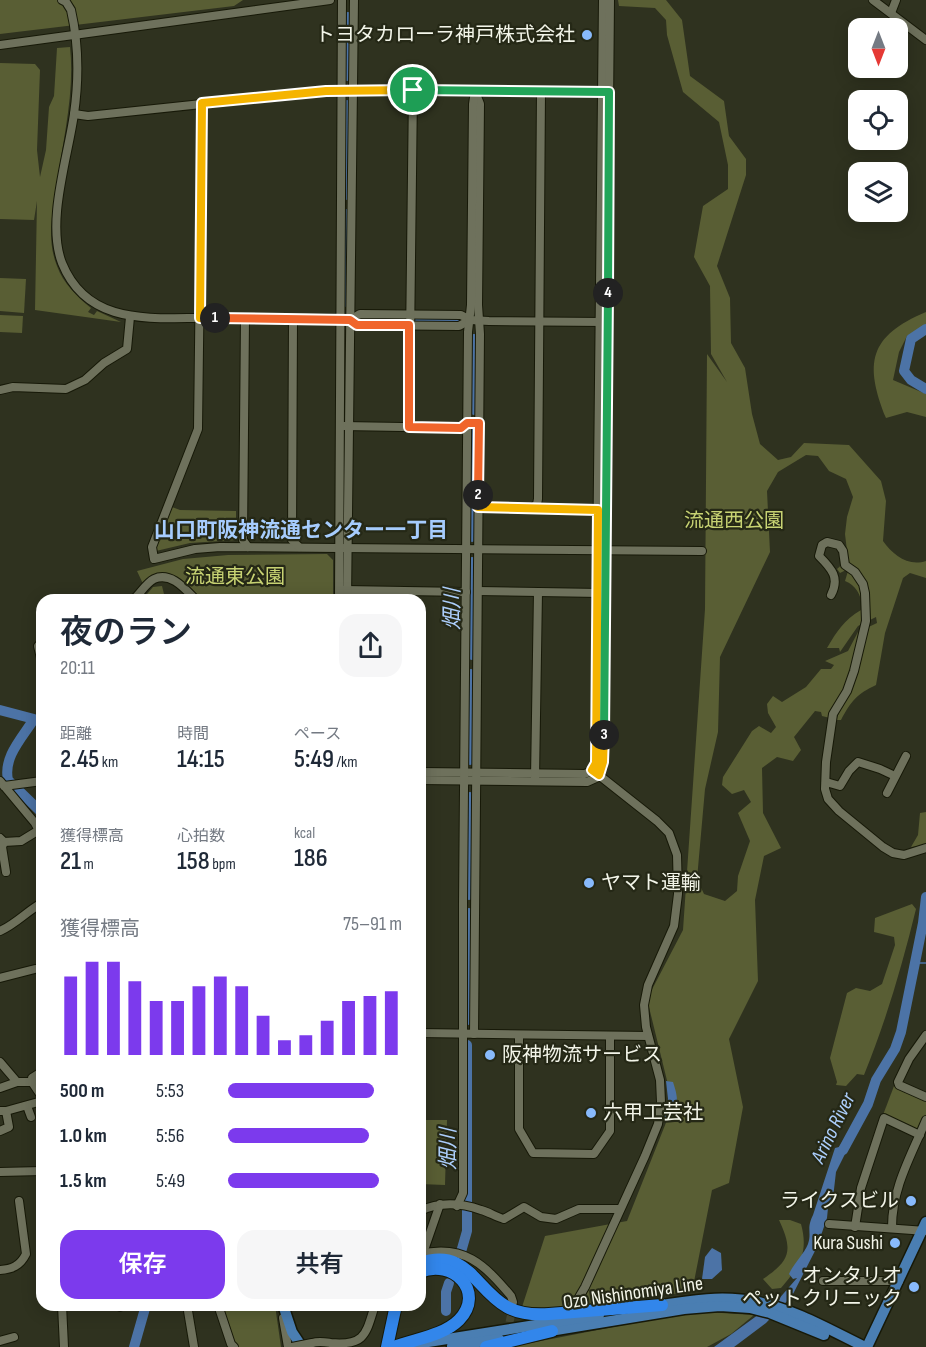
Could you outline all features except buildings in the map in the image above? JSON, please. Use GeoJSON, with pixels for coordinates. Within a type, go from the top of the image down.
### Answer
{"type":"FeatureCollection","features":[{"type":"Feature","properties":{"kind":"highway"},"geometry":{"type":"LineString","coordinates":[[426,1258],[459,1264],[506,1306],[530,1314],[662,1305]]}},
{"type":"Feature","properties":{"kind":"highway"},"geometry":{"type":"LineString","coordinates":[[396,1347],[447,1328],[459,1319],[466,1307],[467,1289],[457,1274],[437,1268],[426,1271]]}},
{"type":"Feature","properties":{"kind":"highway"},"geometry":{"type":"LineString","coordinates":[[549,1314],[569,1307]]}},
{"type":"Feature","properties":{"kind":"highway"},"geometry":{"type":"LineString","coordinates":[[380,1347],[387,1311]]}},
{"type":"Feature","properties":{"kind":"highway"},"geometry":{"type":"LineString","coordinates":[[387,1347],[395,1311]]}},
{"type":"Feature","properties":{"kind":"highway"},"geometry":{"type":"LineString","coordinates":[[486,1347],[552,1330]]}},
{"type":"Feature","properties":{"kind":"main road"},"geometry":{"type":"LineString","coordinates":[[866,1347],[925,1228]]}},
{"type":"Feature","properties":{"kind":"main road","name":"Ozo Nishinomiya Line"},"geometry":{"type":"LineString","coordinates":[[396,1347],[662,1305],[714,1299],[753,1305],[788,1315],[866,1347]]}},
{"type":"Feature","properties":{"kind":"main road","name":"Ozo Nishinomiya Line"},"geometry":{"type":"LineString","coordinates":[[446,1347],[691,1308],[753,1305]]}},
{"type":"Feature","properties":{"kind":"main road"},"geometry":{"type":"LineString","coordinates":[[284,1311],[292,1332],[307,1345]]}},
{"type":"Feature","properties":{"kind":"main road","name":"Ozo Nishinomiya Line"},"geometry":{"type":"LineString","coordinates":[[788,1315],[849,1347]]}},
{"type":"Feature","properties":{"kind":"street"},"geometry":{"type":"LineString","coordinates":[[62,0],[71,10],[78,66],[74,114],[56,231],[59,252],[66,271],[80,291],[106,309],[130,317],[350,320],[357,325],[462,326],[470,320]]}},
{"type":"Feature","properties":{"kind":"street"},"geometry":{"type":"LineString","coordinates":[[0,45],[330,0]]}},
{"type":"Feature","properties":{"kind":"street"},"geometry":{"type":"LineString","coordinates":[[341,594],[344,426],[340,320],[342,0]]}},
{"type":"Feature","properties":{"kind":"street"},"geometry":{"type":"LineString","coordinates":[[344,426],[350,320],[354,0]]}},
{"type":"Feature","properties":{"kind":"street"},"geometry":{"type":"LineString","coordinates":[[603,0],[606,92]]}},
{"type":"Feature","properties":{"kind":"street"},"geometry":{"type":"LineString","coordinates":[[426,773],[476,777],[535,777],[587,782],[603,762],[601,550],[603,322],[606,92],[610,0]]}},
{"type":"Feature","properties":{"kind":"street"},"geometry":{"type":"LineString","coordinates":[[873,0],[926,40]]}},
{"type":"Feature","properties":{"kind":"street"},"geometry":{"type":"LineString","coordinates":[[891,13],[896,0]]}},
{"type":"Feature","properties":{"kind":"street"},"geometry":{"type":"LineString","coordinates":[[74,114],[88,116],[202,103],[354,90],[606,92]]}},
{"type":"Feature","properties":{"kind":"street"},"geometry":{"type":"LineString","coordinates":[[409,427],[413,90]]}},
{"type":"Feature","properties":{"kind":"street"},"geometry":{"type":"LineString","coordinates":[[464,1207],[463,903],[467,423],[475,242],[476,170],[473,104],[476,91]]}},
{"type":"Feature","properties":{"kind":"street"},"geometry":{"type":"LineString","coordinates":[[532,508],[537,504],[538,499],[541,91]]}},
{"type":"Feature","properties":{"kind":"street"},"geometry":{"type":"LineString","coordinates":[[202,103],[198,429],[192,450],[152,547],[154,559],[195,549],[248,547],[702,551]]}},
{"type":"Feature","properties":{"kind":"street"},"geometry":{"type":"LineString","coordinates":[[340,205],[352,205]]}},
{"type":"Feature","properties":{"kind":"street"},"geometry":{"type":"LineString","coordinates":[[474,1034],[480,320],[475,242]]}},
{"type":"Feature","properties":{"kind":"street"},"geometry":{"type":"LineString","coordinates":[[350,320],[358,314],[461,315],[470,320],[603,322]]}},
{"type":"Feature","properties":{"kind":"street"},"geometry":{"type":"LineString","coordinates":[[0,390],[13,387],[66,389],[75,386],[91,376],[104,363],[127,350],[130,317]]}},
{"type":"Feature","properties":{"kind":"street"},"geometry":{"type":"LineString","coordinates":[[245,319],[243,540],[248,547]]}},
{"type":"Feature","properties":{"kind":"street"},"geometry":{"type":"LineString","coordinates":[[293,320],[292,540],[299,548]]}},
{"type":"Feature","properties":{"kind":"street"},"geometry":{"type":"LineString","coordinates":[[344,426],[461,428],[467,423],[479,423]]}},
{"type":"Feature","properties":{"kind":"street"},"geometry":{"type":"LineString","coordinates":[[478,507],[602,510]]}},
{"type":"Feature","properties":{"kind":"street"},"geometry":{"type":"LineString","coordinates":[[831,595],[837,585],[836,579],[819,556],[822,545],[826,542],[839,545],[843,551],[845,565],[855,572],[863,584],[866,621],[847,691],[833,714],[826,762],[825,789],[828,799],[853,824],[883,848],[904,855],[926,848]]}},
{"type":"Feature","properties":{"kind":"street"},"geometry":{"type":"LineString","coordinates":[[139,594],[154,579],[162,578],[182,585],[190,594]]}},
{"type":"Feature","properties":{"kind":"street"},"geometry":{"type":"LineString","coordinates":[[343,590],[393,594]]}},
{"type":"Feature","properties":{"kind":"street"},"geometry":{"type":"LineString","coordinates":[[343,590],[345,594]]}},
{"type":"Feature","properties":{"kind":"street"},"geometry":{"type":"LineString","coordinates":[[478,591],[601,593]]}},
{"type":"Feature","properties":{"kind":"street"},"geometry":{"type":"LineString","coordinates":[[426,594],[466,592]]}},
{"type":"Feature","properties":{"kind":"street"},"geometry":{"type":"LineString","coordinates":[[535,777],[538,592]]}},
{"type":"Feature","properties":{"kind":"street"},"geometry":{"type":"LineString","coordinates":[[466,665],[477,665]]}},
{"type":"Feature","properties":{"kind":"street"},"geometry":{"type":"LineString","coordinates":[[887,793],[906,756]]}},
{"type":"Feature","properties":{"kind":"street"},"geometry":{"type":"LineString","coordinates":[[826,782],[840,786],[858,762],[895,776]]}},
{"type":"Feature","properties":{"kind":"street"},"geometry":{"type":"LineString","coordinates":[[569,1307],[581,1294],[650,1145],[660,1113],[660,1080],[648,1036],[645,1017],[646,994],[652,974],[671,937],[678,904],[678,855],[673,840],[664,827],[596,773]]}},
{"type":"Feature","properties":{"kind":"street"},"geometry":{"type":"LineString","coordinates":[[426,779],[464,776]]}},
{"type":"Feature","properties":{"kind":"street"},"geometry":{"type":"LineString","coordinates":[[5,785],[36,782]]}},
{"type":"Feature","properties":{"kind":"street"},"geometry":{"type":"LineString","coordinates":[[0,797],[5,785]]}},
{"type":"Feature","properties":{"kind":"street"},"geometry":{"type":"LineString","coordinates":[[5,785],[36,828]]}},
{"type":"Feature","properties":{"kind":"street"},"geometry":{"type":"LineString","coordinates":[[6,872],[2,840],[21,841],[36,835]]}},
{"type":"Feature","properties":{"kind":"street"},"geometry":{"type":"LineString","coordinates":[[463,903],[475,903]]}},
{"type":"Feature","properties":{"kind":"street"},"geometry":{"type":"LineString","coordinates":[[0,930],[17,922],[36,906]]}},
{"type":"Feature","properties":{"kind":"street"},"geometry":{"type":"LineString","coordinates":[[0,978],[35,969]]}},
{"type":"Feature","properties":{"kind":"street"},"geometry":{"type":"LineString","coordinates":[[426,1033],[648,1036]]}},
{"type":"Feature","properties":{"kind":"street"},"geometry":{"type":"LineString","coordinates":[[519,1035],[519,1129],[533,1153],[594,1154],[610,1131],[610,1036]]}},
{"type":"Feature","properties":{"kind":"street"},"geometry":{"type":"LineString","coordinates":[[926,1035],[909,1059],[898,1082],[899,1085],[926,1097]]}},
{"type":"Feature","properties":{"kind":"street"},"geometry":{"type":"LineString","coordinates":[[0,1062],[17,1082]]}},
{"type":"Feature","properties":{"kind":"street"},"geometry":{"type":"LineString","coordinates":[[36,1076],[32,1078],[36,1089]]}},
{"type":"Feature","properties":{"kind":"street"},"geometry":{"type":"LineString","coordinates":[[0,1088],[17,1082],[32,1082]]}},
{"type":"Feature","properties":{"kind":"street"},"geometry":{"type":"LineString","coordinates":[[0,1131],[9,1127],[3,1111],[36,1102]]}},
{"type":"Feature","properties":{"kind":"street"},"geometry":{"type":"LineString","coordinates":[[27,1106],[31,1117]]}},
{"type":"Feature","properties":{"kind":"street"},"geometry":{"type":"LineString","coordinates":[[855,1227],[861,1188],[882,1118],[920,1135]]}},
{"type":"Feature","properties":{"kind":"street"},"geometry":{"type":"LineString","coordinates":[[892,1227],[892,1210],[897,1187],[926,1120]]}},
{"type":"Feature","properties":{"kind":"street"},"geometry":{"type":"LineString","coordinates":[[0,1172],[36,1171]]}},
{"type":"Feature","properties":{"kind":"street"},"geometry":{"type":"LineString","coordinates":[[0,1270],[10,1269],[19,1264],[26,1254],[19,1201]]}},
{"type":"Feature","properties":{"kind":"street"},"geometry":{"type":"LineString","coordinates":[[426,1208],[440,1204],[464,1207],[478,1209],[504,1219],[524,1207],[541,1217],[556,1219],[579,1209],[620,1209]]}},
{"type":"Feature","properties":{"kind":"street"},"geometry":{"type":"LineString","coordinates":[[426,1243],[440,1204]]}},
{"type":"Feature","properties":{"kind":"street"},"geometry":{"type":"LineString","coordinates":[[829,1224],[855,1227],[925,1228]]}},
{"type":"Feature","properties":{"kind":"street"},"geometry":{"type":"LineString","coordinates":[[426,1256],[447,1251],[465,1255],[482,1265],[511,1296],[513,1302]]}},
{"type":"Feature","properties":{"kind":"street"},"geometry":{"type":"LineString","coordinates":[[823,1281],[899,1281]]}},
{"type":"Feature","properties":{"kind":"street"},"geometry":{"type":"LineString","coordinates":[[62,1311],[63,1347]]}},
{"type":"Feature","properties":{"kind":"street"},"geometry":{"type":"LineString","coordinates":[[188,1311],[194,1347]]}},
{"type":"Feature","properties":{"kind":"street"},"geometry":{"type":"LineString","coordinates":[[220,1311],[234,1347]]}},
{"type":"Feature","properties":{"kind":"street"},"geometry":{"type":"LineString","coordinates":[[283,1311],[290,1347],[361,1339],[366,1332],[373,1311]]}},
{"type":"Feature","properties":{"kind":"street"},"geometry":{"type":"LineString","coordinates":[[0,1341],[14,1337]]}},
{"type":"Feature","properties":{"kind":"green space"},"geometry":{"type":"Polygon","coordinates":[[[0,0],[243,0],[234,6],[0,34],[0,0]]]}},
{"type":"Feature","properties":{"kind":"green space","name":"流通西公園"},"geometry":{"type":"Polygon","coordinates":[[[618,0],[666,0],[682,20],[690,76],[724,101],[729,136],[746,159],[746,175],[717,266],[730,298],[731,343],[745,368],[752,414],[760,444],[778,460],[791,457],[804,443],[849,445],[881,481],[886,501],[883,541],[891,551],[907,561],[926,561],[926,578],[910,573],[903,578],[885,633],[876,685],[855,699],[841,720],[836,720],[846,696],[830,718],[815,711],[794,737],[801,750],[793,761],[777,757],[762,768],[763,813],[781,848],[764,856],[755,900],[758,981],[729,1039],[743,1107],[729,1183],[712,1190],[692,1292],[549,1308],[522,1307],[545,1236],[627,1221],[673,1105],[647,999],[683,930],[705,609],[707,354],[727,382],[711,354],[710,286],[694,257],[703,206],[728,189],[728,165],[719,122],[683,92],[667,35],[666,20],[655,8],[619,6],[618,0]],[[806,455],[778,472],[767,491],[770,552],[720,657],[718,732],[705,789],[697,879],[704,894],[725,901],[737,891],[738,876],[750,841],[738,813],[751,802],[744,790],[732,794],[722,785],[723,777],[752,731],[759,726],[771,733],[776,727],[768,713],[767,704],[773,696],[782,702],[806,687],[821,669],[831,669],[834,665],[825,661],[848,651],[858,632],[877,623],[876,617],[858,626],[840,652],[839,648],[827,648],[841,626],[861,610],[861,605],[856,589],[845,581],[848,571],[840,573],[837,569],[848,559],[845,534],[853,497],[846,479],[829,471],[818,456],[806,455]]]}},
{"type":"Feature","properties":{"kind":"green space"},"geometry":{"type":"Polygon","coordinates":[[[70,47],[70,98],[51,225],[52,246],[60,272],[67,284],[91,308],[88,312],[94,315],[97,311],[121,322],[35,310],[37,201],[34,220],[0,219],[0,63],[35,64],[40,70],[37,150],[40,177],[46,150],[49,107],[54,96],[57,48],[70,47]]]}},
{"type":"Feature","properties":{"kind":"green space"},"geometry":{"type":"Polygon","coordinates":[[[0,278],[26,279],[24,313],[0,311],[0,278]]]}},
{"type":"Feature","properties":{"kind":"green space"},"geometry":{"type":"Polygon","coordinates":[[[926,312],[926,326],[907,336],[899,352],[893,380],[926,394],[926,417],[907,412],[886,418],[875,382],[876,353],[882,342],[893,331],[926,312]]]}},
{"type":"Feature","properties":{"kind":"green space"},"geometry":{"type":"Polygon","coordinates":[[[0,315],[23,316],[22,333],[0,332],[0,315]]]}},
{"type":"Feature","properties":{"kind":"green space"},"geometry":{"type":"Polygon","coordinates":[[[172,507],[180,510],[236,511],[236,540],[190,543],[156,551],[156,545],[172,507]]]}},
{"type":"Feature","properties":{"kind":"green space","name":"流通東公園"},"geometry":{"type":"Polygon","coordinates":[[[327,554],[333,560],[333,594],[190,594],[163,575],[144,586],[137,571],[183,559],[228,555],[327,554]]]}},
{"type":"Feature","properties":{"kind":"green space"},"geometry":{"type":"Polygon","coordinates":[[[162,586],[164,594],[147,594],[153,587],[162,586]]]}},
{"type":"Feature","properties":{"kind":"green space"},"geometry":{"type":"Polygon","coordinates":[[[926,812],[926,845],[911,847],[918,835],[920,813],[926,812]]]}},
{"type":"Feature","properties":{"kind":"green space"},"geometry":{"type":"Polygon","coordinates":[[[912,904],[916,909],[899,972],[864,1075],[857,1074],[846,1086],[836,1085],[830,1058],[847,993],[856,988],[870,991],[882,984],[895,945],[894,937],[874,932],[875,918],[912,904]]]}},
{"type":"Feature","properties":{"kind":"green space"},"geometry":{"type":"Polygon","coordinates":[[[894,1086],[926,1099],[926,1115],[920,1128],[914,1129],[883,1115],[894,1086]]]}},
{"type":"Feature","properties":{"kind":"green space"},"geometry":{"type":"Polygon","coordinates":[[[426,1120],[447,1120],[445,1185],[426,1184],[426,1120]]]}},
{"type":"Feature","properties":{"kind":"green space"},"geometry":{"type":"Polygon","coordinates":[[[779,1220],[790,1220],[801,1224],[804,1243],[801,1259],[793,1273],[781,1288],[772,1289],[763,1279],[779,1266],[787,1254],[786,1239],[779,1220]]]}},
{"type":"Feature","properties":{"kind":"green space"},"geometry":{"type":"Polygon","coordinates":[[[224,1311],[276,1311],[281,1347],[238,1347],[233,1343],[224,1311]]]}},
{"type":"Feature","properties":{"kind":"green space"},"geometry":{"type":"Polygon","coordinates":[[[706,1312],[754,1315],[731,1334],[707,1347],[510,1347],[654,1319],[706,1312]]]}},
{"type":"Feature","properties":{"kind":"water"},"geometry":{"type":"Polygon","coordinates":[[[666,1081],[673,1082],[677,1098],[671,1122],[664,1121],[668,1099],[666,1081]]]}},
{"type":"Feature","properties":{"kind":"water"},"geometry":{"type":"Polygon","coordinates":[[[846,1137],[852,1140],[836,1172],[833,1198],[828,1208],[827,1218],[817,1247],[792,1296],[766,1323],[734,1347],[714,1347],[777,1301],[797,1278],[793,1279],[789,1274],[808,1244],[809,1227],[835,1148],[839,1147],[846,1137]]]}},
{"type":"Feature","properties":{"kind":"water"},"geometry":{"type":"Polygon","coordinates":[[[712,1248],[721,1253],[722,1270],[712,1279],[702,1279],[705,1257],[712,1248]]]}},
{"type":"Feature","properties":{"kind":"waterway","name":"畑川"},"geometry":{"type":"LineString","coordinates":[[347,76],[348,17]]}},
{"type":"Feature","properties":{"kind":"waterway","name":"畑川"},"geometry":{"type":"LineString","coordinates":[[346,195],[347,105]]}},
{"type":"Feature","properties":{"kind":"waterway","name":"畑川"},"geometry":{"type":"LineString","coordinates":[[345,302],[346,214]]}},
{"type":"Feature","properties":{"kind":"waterway","name":"畑川"},"geometry":{"type":"LineString","coordinates":[[362,319],[399,319]]}},
{"type":"Feature","properties":{"kind":"waterway","name":"畑川"},"geometry":{"type":"LineString","coordinates":[[418,319],[455,319]]}},
{"type":"Feature","properties":{"kind":"waterway","name":"Arino River"},"geometry":{"type":"LineString","coordinates":[[926,329],[911,339],[904,371],[911,380],[926,389]]}},
{"type":"Feature","properties":{"kind":"waterway","name":"畑川"},"geometry":{"type":"LineString","coordinates":[[474,339],[474,410]]}},
{"type":"Feature","properties":{"kind":"waterway","name":"畑川"},"geometry":{"type":"LineString","coordinates":[[472,537],[473,429]]}},
{"type":"Feature","properties":{"kind":"waterway","name":"畑川"},"geometry":{"type":"LineString","coordinates":[[472,562],[472,655]]}},
{"type":"Feature","properties":{"kind":"waterway","name":"畑川"},"geometry":{"type":"LineString","coordinates":[[470,760],[471,674]]}},
{"type":"Feature","properties":{"kind":"waterway"},"geometry":{"type":"LineString","coordinates":[[0,710],[34,719],[15,748],[8,763],[7,772],[8,780],[36,807]]}},
{"type":"Feature","properties":{"kind":"waterway","name":"畑川"},"geometry":{"type":"LineString","coordinates":[[469,895],[470,797]]}},
{"type":"Feature","properties":{"kind":"waterway","name":"Arino River"},"geometry":{"type":"LineString","coordinates":[[843,1150],[868,1104],[876,1080],[895,1049],[901,1032],[926,897]]}},
{"type":"Feature","properties":{"kind":"waterway","name":"畑川"},"geometry":{"type":"LineString","coordinates":[[468,1020],[469,913]]}},
{"type":"Feature","properties":{"kind":"waterway"},"geometry":{"type":"LineString","coordinates":[[914,963],[926,963]]}},
{"type":"Feature","properties":{"kind":"waterway","name":"畑川"},"geometry":{"type":"LineString","coordinates":[[461,1252],[467,1231],[467,1045]]}},
{"type":"Feature","properties":{"kind":"waterway","name":"畑川"},"geometry":{"type":"LineString","coordinates":[[446,1311],[446,1292],[449,1283]]}},
{"type":"Feature","properties":{"kind":"waterway"},"geometry":{"type":"LineString","coordinates":[[134,1347],[144,1311]]}},
{"type":"Feature","properties":{"kind":"tunnel"},"geometry":{"type":"LineString","coordinates":[[507,1334],[513,1306]]}},
{"type":"Feature","properties":{"kind":"place","name":"トヨタカローラ神戸株式会社"},"geometry":{"type":"Point","coordinates":[587,35]}},
{"type":"Feature","properties":{"kind":"place","name":"ヤマト運輸"},"geometry":{"type":"Point","coordinates":[589,883]}},
{"type":"Feature","properties":{"kind":"place","name":"阪神物流サービス"},"geometry":{"type":"Point","coordinates":[490,1055]}},
{"type":"Feature","properties":{"kind":"place","name":"六甲工芸社"},"geometry":{"type":"Point","coordinates":[591,1113]}},
{"type":"Feature","properties":{"kind":"place","name":"ライクスビル"},"geometry":{"type":"Point","coordinates":[911,1201]}},
{"type":"Feature","properties":{"kind":"place","name":"Kura Sushi"},"geometry":{"type":"Point","coordinates":[895,1243]}},
{"type":"Feature","properties":{"kind":"place","name":"オンタリオ ペットクリニック"},"geometry":{"type":"Point","coordinates":[914,1287]}},
{"type":"Feature","properties":{"kind":"district","name":"山口町阪神流通センター一丁目"},"geometry":{"type":"Point","coordinates":[301,530]}},
{"type":"Feature","properties":{"kind":"route"},"geometry":{"type":"LineString","coordinates":[[413,90],[609,92],[603,767],[599,775],[592,770],[596,763],[598,510],[478,507],[479,423],[467,423],[461,428],[409,427],[409,325],[357,325],[350,320],[321,319],[200,318],[202,103],[326,91],[413,90]]}}]}
